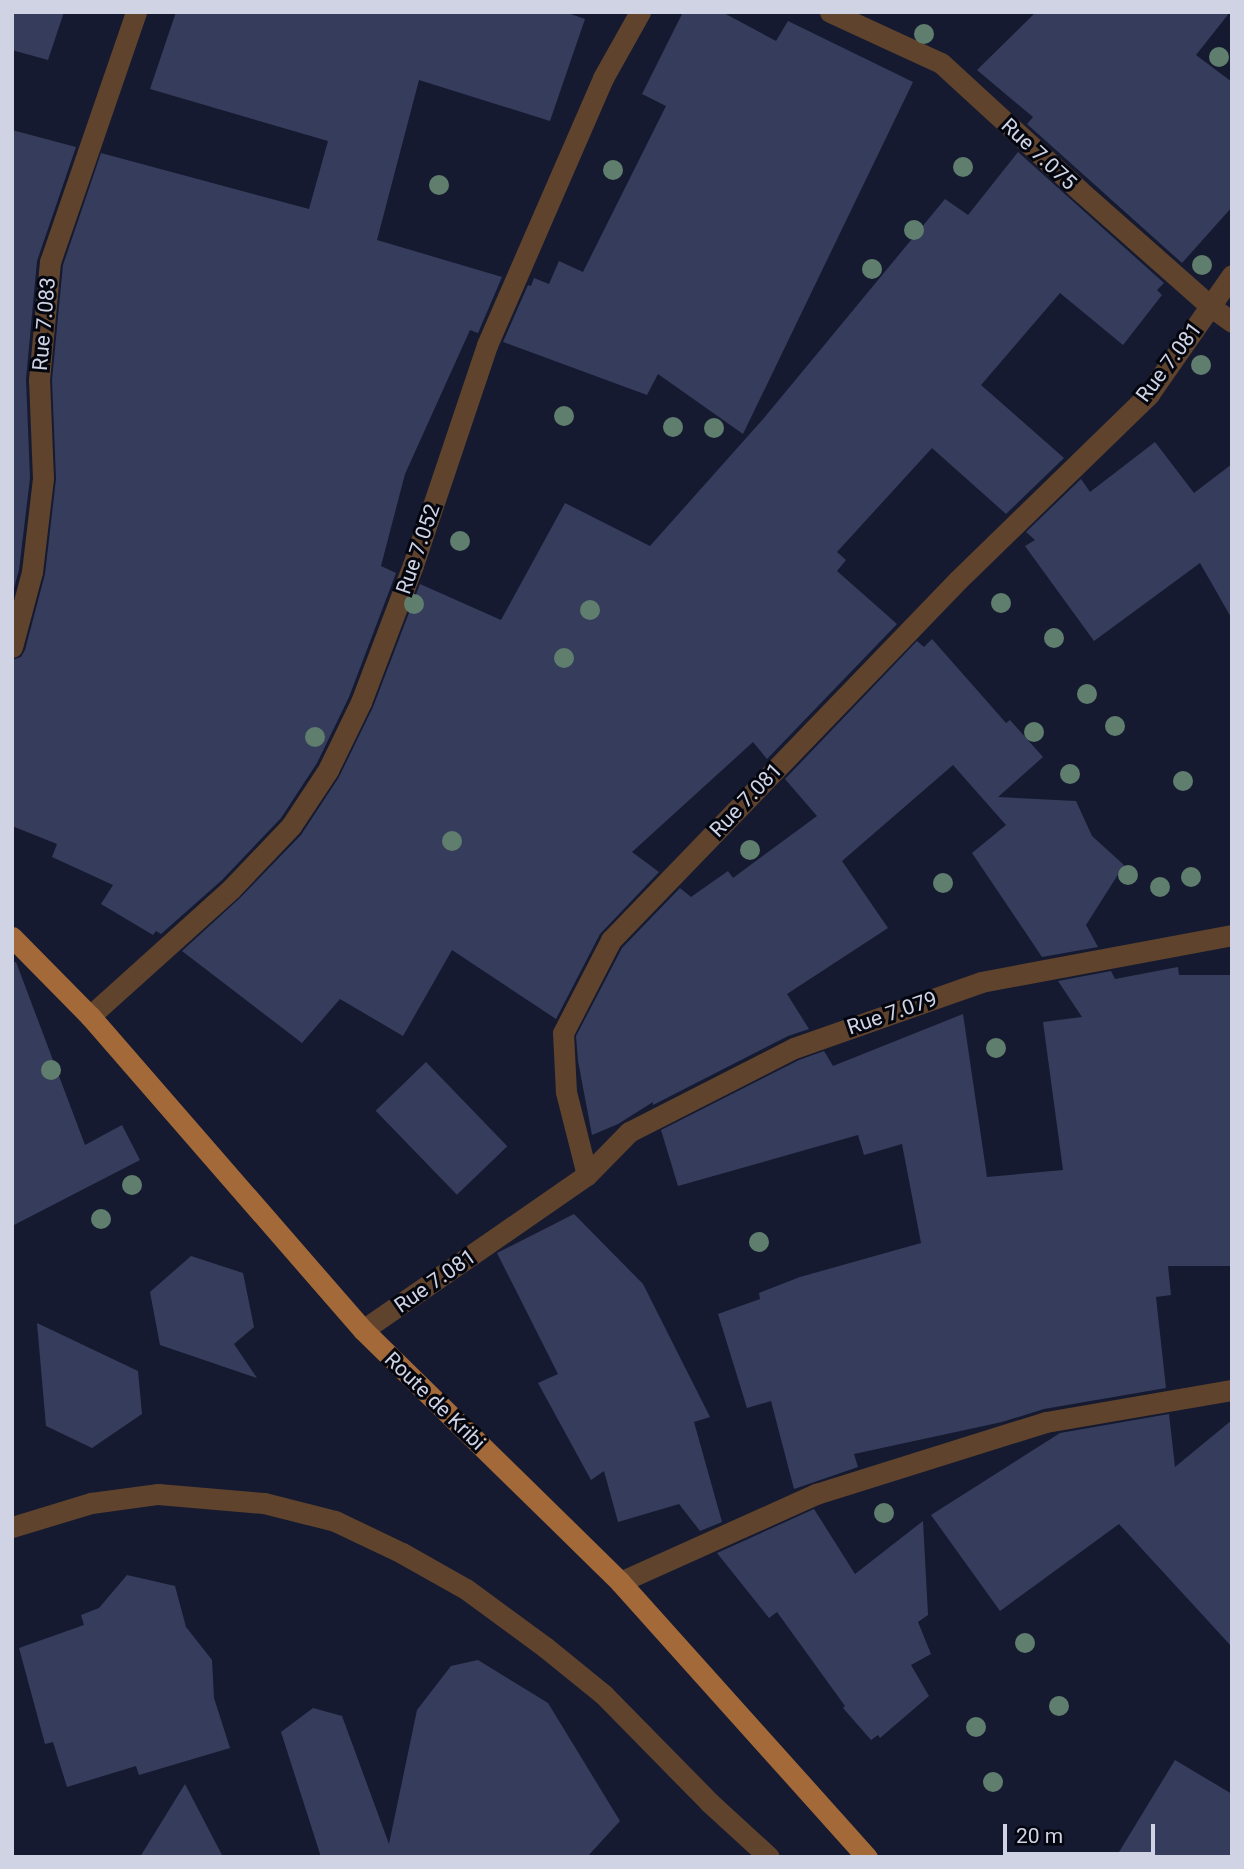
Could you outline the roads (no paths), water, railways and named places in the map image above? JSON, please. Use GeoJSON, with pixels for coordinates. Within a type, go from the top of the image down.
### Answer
{"type":"FeatureCollection","features":[{"type":"Feature","properties":{"kind":"main road","name":"Route de Kribi"},"geometry":{"type":"LineString","coordinates":[[12,937],[90,1016],[363,1330],[620,1582],[867,1857]]}},
{"type":"Feature","properties":{"kind":"street","name":"Rue 7.083"},"geometry":{"type":"LineString","coordinates":[[12,647],[32,572],[43,478],[39,380],[50,262],[136,12]]}},
{"type":"Feature","properties":{"kind":"street","name":"Rue 7.052"},"geometry":{"type":"LineString","coordinates":[[90,1016],[231,890],[291,826],[328,770],[361,702],[413,565],[488,345],[603,78],[640,12]]}},
{"type":"Feature","properties":{"kind":"street","name":"Rue 7.075"},"geometry":{"type":"LineString","coordinates":[[830,12],[941,63],[1210,306],[1232,322]]}},
{"type":"Feature","properties":{"kind":"street","name":"Rue 7.081"},"geometry":{"type":"LineString","coordinates":[[363,1330],[587,1175],[566,1092],[563,1032],[611,940],[958,580],[1149,394],[1232,275]]}},
{"type":"Feature","properties":{"kind":"street","name":"Rue 7.079"},"geometry":{"type":"LineString","coordinates":[[587,1175],[629,1132],[794,1048],[981,982],[1232,935]]}},
{"type":"Feature","properties":{"kind":"street"},"geometry":{"type":"LineString","coordinates":[[620,1582],[816,1494],[841,1486],[1046,1422],[1232,1390]]}},
{"type":"Feature","properties":{"kind":"street"},"geometry":{"type":"LineString","coordinates":[[12,1527],[91,1503],[158,1494],[264,1503],[335,1521],[402,1553],[466,1589],[545,1647],[604,1696],[709,1802],[769,1857]]}}]}
